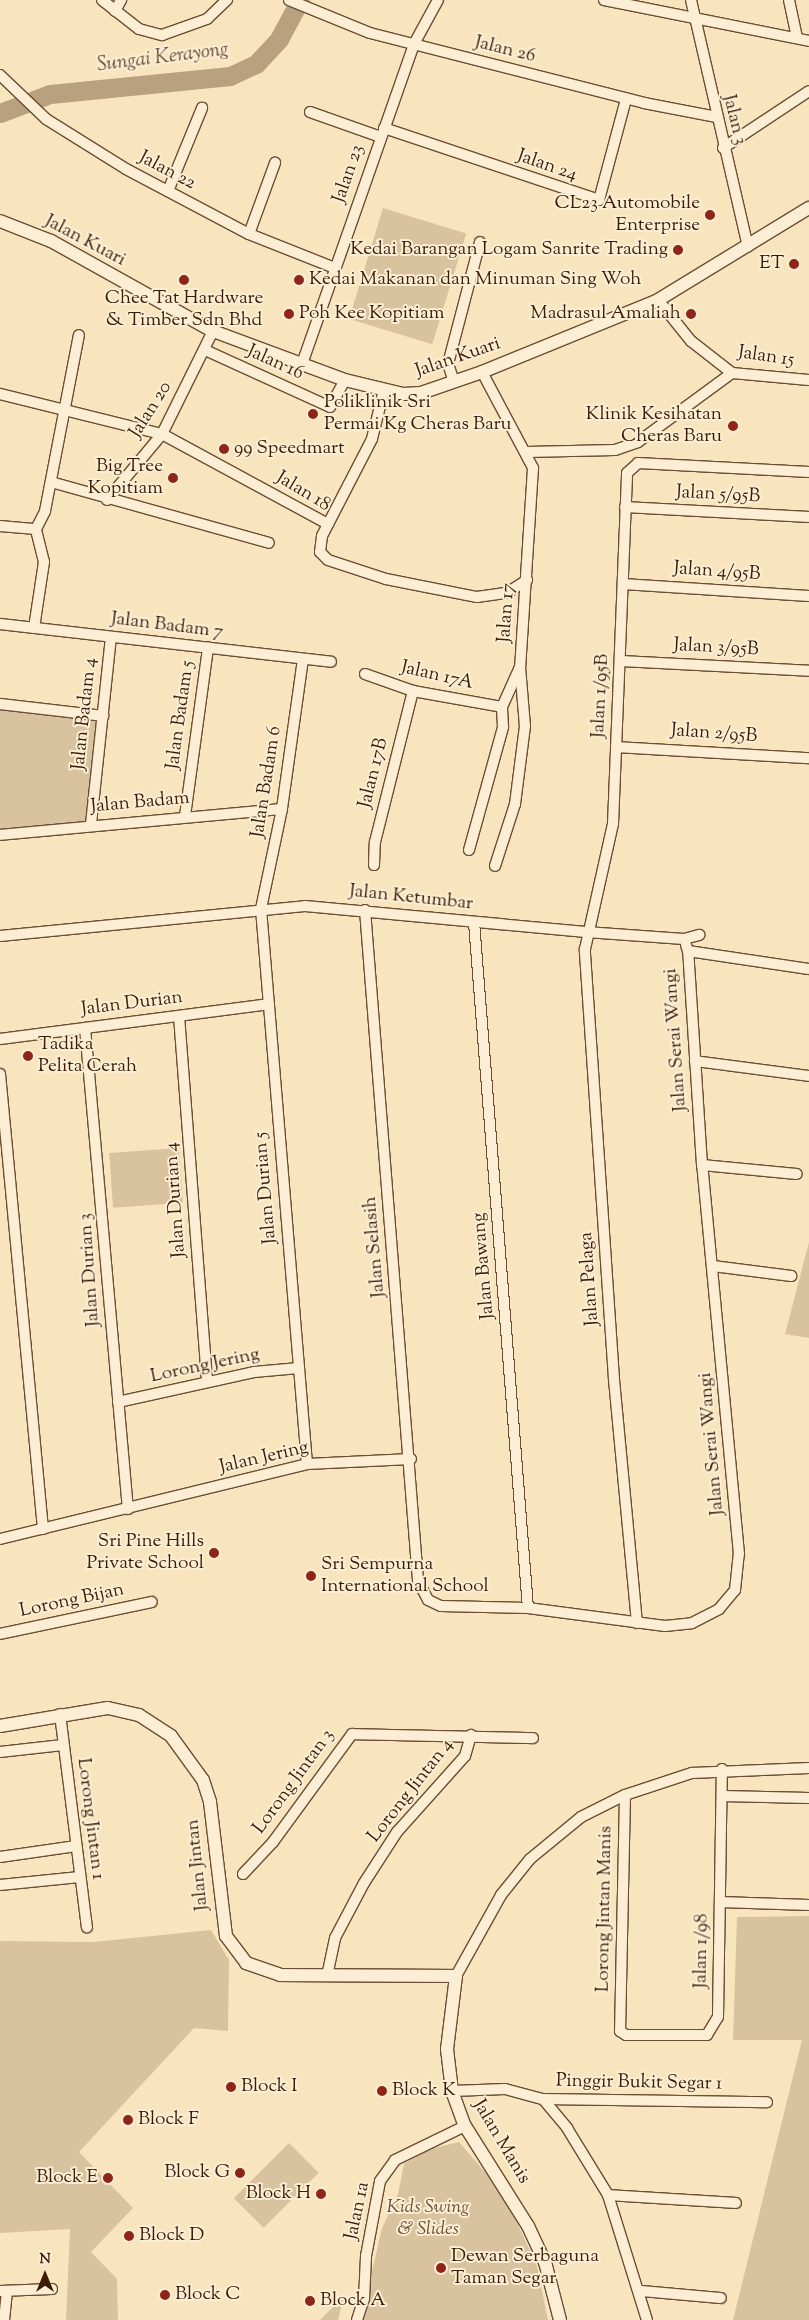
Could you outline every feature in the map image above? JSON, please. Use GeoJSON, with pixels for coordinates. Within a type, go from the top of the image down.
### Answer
{"type":"FeatureCollection","features":[{"type":"Feature","properties":{"kind":"street"},"geometry":{"type":"LineString","coordinates":[[102,0],[139,29],[162,35],[195,25],[227,0]]}},
{"type":"Feature","properties":{"kind":"street"},"geometry":{"type":"LineString","coordinates":[[115,11],[121,0]]}},
{"type":"Feature","properties":{"kind":"street","name":"Jalan 26"},"geometry":{"type":"LineString","coordinates":[[289,0],[314,14],[414,44],[626,98],[717,117]]}},
{"type":"Feature","properties":{"kind":"street","name":"Jalan 23"},"geometry":{"type":"LineString","coordinates":[[302,364],[414,44],[438,0]]}},
{"type":"Feature","properties":{"kind":"street"},"geometry":{"type":"LineString","coordinates":[[604,0],[694,16],[809,40]]}},
{"type":"Feature","properties":{"kind":"street","name":"Jalan 3"},"geometry":{"type":"LineString","coordinates":[[691,0],[748,247]]}},
{"type":"Feature","properties":{"kind":"street"},"geometry":{"type":"LineString","coordinates":[[789,0],[797,38]]}},
{"type":"Feature","properties":{"kind":"street","name":"Jalan 22"},"geometry":{"type":"LineString","coordinates":[[0,75],[46,119],[168,191],[249,234],[335,268]]}},
{"type":"Feature","properties":{"kind":"street"},"geometry":{"type":"LineString","coordinates":[[724,148],[809,91]]}},
{"type":"Feature","properties":{"kind":"street","name":"Jalan 24"},"geometry":{"type":"LineString","coordinates":[[382,132],[599,200],[626,98]]}},
{"type":"Feature","properties":{"kind":"street"},"geometry":{"type":"LineString","coordinates":[[168,191],[202,108]]}},
{"type":"Feature","properties":{"kind":"street"},"geometry":{"type":"LineString","coordinates":[[310,112],[382,132]]}},
{"type":"Feature","properties":{"kind":"street"},"geometry":{"type":"LineString","coordinates":[[249,234],[275,163]]}},
{"type":"Feature","properties":{"kind":"street","name":"Jalan Kuari"},"geometry":{"type":"LineString","coordinates":[[0,221],[51,241],[212,331],[345,380],[384,390],[421,393],[482,372],[658,300],[748,247],[809,208]]}},
{"type":"Feature","properties":{"kind":"street"},"geometry":{"type":"LineString","coordinates":[[454,382],[448,364],[480,242]]}},
{"type":"Feature","properties":{"kind":"street","name":"Jalan 15"},"geometry":{"type":"LineString","coordinates":[[658,300],[691,342],[732,373],[809,380]]}},
{"type":"Feature","properties":{"kind":"street","name":"Jalan 20"},"geometry":{"type":"LineString","coordinates":[[106,500],[162,434],[205,350],[212,331]]}},
{"type":"Feature","properties":{"kind":"street"},"geometry":{"type":"LineString","coordinates":[[34,628],[42,592],[41,542],[36,529],[51,482],[63,408],[79,335]]}},
{"type":"Feature","properties":{"kind":"street","name":"Jalan 16"},"geometry":{"type":"LineString","coordinates":[[205,350],[330,407],[345,380]]}},
{"type":"Feature","properties":{"kind":"street","name":"Jalan 17"},"geometry":{"type":"LineString","coordinates":[[482,372],[528,452],[533,468],[520,667],[525,726],[515,804],[495,866]]}},
{"type":"Feature","properties":{"kind":"street"},"geometry":{"type":"LineString","coordinates":[[528,452],[615,450],[638,442],[732,373]]}},
{"type":"Feature","properties":{"kind":"street"},"geometry":{"type":"LineString","coordinates":[[328,524],[372,440],[384,390]]}},
{"type":"Feature","properties":{"kind":"street","name":"Jalan 18"},"geometry":{"type":"LineString","coordinates":[[0,394],[63,408],[162,434],[328,524],[319,545],[328,560],[386,579],[477,596],[507,593],[527,580]]}},
{"type":"Feature","properties":{"kind":"street","name":"Jalan 1/95B"},"geometry":{"type":"LineString","coordinates":[[586,932],[610,845],[621,661],[627,473],[638,463],[809,472]]}},
{"type":"Feature","properties":{"kind":"street"},"geometry":{"type":"LineString","coordinates":[[51,482],[106,500],[269,543]]}},
{"type":"Feature","properties":{"kind":"street","name":"Jalan 5/95B"},"geometry":{"type":"LineString","coordinates":[[626,507],[809,517]]}},
{"type":"Feature","properties":{"kind":"street"},"geometry":{"type":"LineString","coordinates":[[0,526],[36,529]]}},
{"type":"Feature","properties":{"kind":"street","name":"Jalan 4/95B"},"geometry":{"type":"LineString","coordinates":[[623,584],[809,596]]}},
{"type":"Feature","properties":{"kind":"street","name":"Jalan Badam 7"},"geometry":{"type":"LineString","coordinates":[[0,624],[331,662]]}},
{"type":"Feature","properties":{"kind":"street","name":"Jalan Badam 4"},"geometry":{"type":"LineString","coordinates":[[91,824],[111,637]]}},
{"type":"Feature","properties":{"kind":"street","name":"Jalan Badam 5"},"geometry":{"type":"LineString","coordinates":[[185,816],[208,648]]}},
{"type":"Feature","properties":{"kind":"street","name":"Jalan Badam 6"},"geometry":{"type":"LineString","coordinates":[[261,909],[282,809],[302,659]]}},
{"type":"Feature","properties":{"kind":"street","name":"Jalan 3/95B"},"geometry":{"type":"LineString","coordinates":[[621,661],[809,671]]}},
{"type":"Feature","properties":{"kind":"street"},"geometry":{"type":"LineString","coordinates":[[469,850],[503,727],[502,707],[520,667]]}},
{"type":"Feature","properties":{"kind":"street","name":"Jalan 17A"},"geometry":{"type":"LineString","coordinates":[[365,674],[413,691],[502,707]]}},
{"type":"Feature","properties":{"kind":"street","name":"Jalan 17B"},"geometry":{"type":"LineString","coordinates":[[374,865],[375,842],[413,691]]}},
{"type":"Feature","properties":{"kind":"street"},"geometry":{"type":"LineString","coordinates":[[0,704],[102,716]]}},
{"type":"Feature","properties":{"kind":"street","name":"Jalan 2/95B"},"geometry":{"type":"LineString","coordinates":[[616,747],[809,758]]}},
{"type":"Feature","properties":{"kind":"street","name":"Jalan Badam"},"geometry":{"type":"LineString","coordinates":[[0,835],[91,824],[282,809]]}},
{"type":"Feature","properties":{"kind":"street","name":"Jalan Ketumbar"},"geometry":{"type":"LineString","coordinates":[[0,936],[261,909],[365,910],[586,932],[684,939],[699,935]]}},
{"type":"Feature","properties":{"kind":"street","name":"Jalan Durian 5"},"geometry":{"type":"LineString","coordinates":[[261,909],[307,1464]]}},
{"type":"Feature","properties":{"kind":"street","name":"Jalan Selasih"},"geometry":{"type":"LineString","coordinates":[[365,910],[411,1459],[418,1581]]}},
{"type":"Feature","properties":{"kind":"street","name":"Jalan Bawang"},"geometry":{"type":"LineString","coordinates":[[474,922],[528,1608]]}},
{"type":"Feature","properties":{"kind":"street","name":"Jalan Pelaga"},"geometry":{"type":"LineString","coordinates":[[586,932],[614,1379],[637,1623]]}},
{"type":"Feature","properties":{"kind":"street"},"geometry":{"type":"LineString","coordinates":[[684,939],[688,951],[809,969]]}},
{"type":"Feature","properties":{"kind":"street","name":"Jalan Serai Wangi"},"geometry":{"type":"LineString","coordinates":[[418,1581],[428,1600],[442,1606],[528,1608],[637,1623],[692,1623],[719,1609],[736,1590],[739,1554],[702,1165],[688,951]]}},
{"type":"Feature","properties":{"kind":"street","name":"Jalan Durian"},"geometry":{"type":"LineString","coordinates":[[0,1039],[269,1004]]}},
{"type":"Feature","properties":{"kind":"street","name":"Jalan Durian 4"},"geometry":{"type":"LineString","coordinates":[[179,1016],[207,1382]]}},
{"type":"Feature","properties":{"kind":"street","name":"Jalan Durian 3"},"geometry":{"type":"LineString","coordinates":[[86,1028],[128,1509]]}},
{"type":"Feature","properties":{"kind":"street"},"geometry":{"type":"LineString","coordinates":[[695,1061],[809,1076]]}},
{"type":"Feature","properties":{"kind":"street"},"geometry":{"type":"LineString","coordinates":[[0,1074],[43,1529]]}},
{"type":"Feature","properties":{"kind":"street"},"geometry":{"type":"LineString","coordinates":[[702,1165],[797,1174]]}},
{"type":"Feature","properties":{"kind":"street"},"geometry":{"type":"LineString","coordinates":[[713,1266],[791,1276]]}},
{"type":"Feature","properties":{"kind":"street","name":"Lorong Jering"},"geometry":{"type":"LineString","coordinates":[[118,1402],[207,1382],[299,1368]]}},
{"type":"Feature","properties":{"kind":"street","name":"Jalan Jering"},"geometry":{"type":"LineString","coordinates":[[0,1538],[128,1509],[307,1464],[411,1459]]}},
{"type":"Feature","properties":{"kind":"street","name":"Lorong Bijan"},"geometry":{"type":"LineString","coordinates":[[0,1634],[152,1602]]}},
{"type":"Feature","properties":{"kind":"street","name":"Jalan Jintan"},"geometry":{"type":"LineString","coordinates":[[0,1726],[60,1714],[123,1710],[171,1736],[196,1765],[210,1802],[222,1919],[233,1950],[261,1971],[327,1976],[456,1976]]}},
{"type":"Feature","properties":{"kind":"street","name":"Lorong Jintan 1"},"geometry":{"type":"LineString","coordinates":[[60,1714],[86,1927]]}},
{"type":"Feature","properties":{"kind":"street","name":"Lorong Jintan 3"},"geometry":{"type":"LineString","coordinates":[[243,1874],[273,1842],[352,1734],[533,1738]]}},
{"type":"Feature","properties":{"kind":"street","name":"Lorong Jintan 4"},"geometry":{"type":"LineString","coordinates":[[327,1976],[335,1938],[364,1883],[397,1832],[465,1756],[471,1736]]}},
{"type":"Feature","properties":{"kind":"street"},"geometry":{"type":"LineString","coordinates":[[0,1752],[63,1745]]}},
{"type":"Feature","properties":{"kind":"street"},"geometry":{"type":"LineString","coordinates":[[456,1976],[501,1895],[530,1859],[566,1826],[626,1795],[685,1774],[722,1769],[809,1768]]}},
{"type":"Feature","properties":{"kind":"street","name":"Jalan 1/98"},"geometry":{"type":"LineString","coordinates":[[620,2023],[626,2035],[707,2035],[718,2017],[722,1769]]}},
{"type":"Feature","properties":{"kind":"street","name":"Lorong Jintan Manis"},"geometry":{"type":"LineString","coordinates":[[620,2023],[626,1795]]}},
{"type":"Feature","properties":{"kind":"street"},"geometry":{"type":"LineString","coordinates":[[722,1796],[809,1798]]}},
{"type":"Feature","properties":{"kind":"street"},"geometry":{"type":"LineString","coordinates":[[0,1857],[76,1846]]}},
{"type":"Feature","properties":{"kind":"street"},"geometry":{"type":"LineString","coordinates":[[0,1885],[80,1877]]}},
{"type":"Feature","properties":{"kind":"street"},"geometry":{"type":"LineString","coordinates":[[720,1902],[809,1905]]}},
{"type":"Feature","properties":{"kind":"street","name":"Jalan Manis"},"geometry":{"type":"LineString","coordinates":[[456,1976],[447,2049],[452,2091],[465,2126],[528,2226],[545,2262],[560,2320]]}},
{"type":"Feature","properties":{"kind":"street","name":"Pinggir Bukit Segar 1"},"geometry":{"type":"LineString","coordinates":[[452,2091],[505,2089],[543,2099],[767,2102]]}},
{"type":"Feature","properties":{"kind":"street"},"geometry":{"type":"LineString","coordinates":[[543,2099],[567,2128],[608,2194],[641,2291],[647,2320]]}},
{"type":"Feature","properties":{"kind":"street","name":"Jalan 1a"},"geometry":{"type":"LineString","coordinates":[[357,2320],[364,2300],[366,2256],[380,2181],[395,2160],[465,2126]]}},
{"type":"Feature","properties":{"kind":"street"},"geometry":{"type":"LineString","coordinates":[[608,2194],[736,2203]]}},
{"type":"Feature","properties":{"kind":"street"},"geometry":{"type":"LineString","coordinates":[[4,2320],[4,2291],[52,2289]]}},
{"type":"Feature","properties":{"kind":"street"},"geometry":{"type":"LineString","coordinates":[[641,2291],[720,2298]]}},
{"type":"Feature","properties":{"kind":"green space"},"geometry":{"type":"Polygon","coordinates":[[[383,208],[466,233],[432,344],[349,319],[383,208]]]}},
{"type":"Feature","properties":{"kind":"green space"},"geometry":{"type":"Polygon","coordinates":[[[0,706],[103,716],[91,824],[0,834],[0,706]]]}},
{"type":"Feature","properties":{"kind":"green space"},"geometry":{"type":"Polygon","coordinates":[[[179,1148],[183,1203],[113,1208],[109,1153],[179,1148]]]}},
{"type":"Feature","properties":{"kind":"green space"},"geometry":{"type":"Polygon","coordinates":[[[809,1242],[809,1338],[785,1334],[809,1242]]]}},
{"type":"Feature","properties":{"kind":"green space"},"geometry":{"type":"Polygon","coordinates":[[[809,1916],[809,2320],[733,2320],[802,2040],[733,2040],[737,1917],[809,1916]]]}},
{"type":"Feature","properties":{"kind":"green space"},"geometry":{"type":"Polygon","coordinates":[[[211,1930],[229,1960],[228,2031],[194,2028],[79,2152],[133,2208],[91,2252],[117,2279],[118,2320],[66,2320],[70,2229],[0,2233],[0,1941],[93,1942],[211,1930]]]}},
{"type":"Feature","properties":{"kind":"green space","name":"Kids Swing & Slides"},"geometry":{"type":"Polygon","coordinates":[[[459,2142],[504,2194],[537,2266],[548,2320],[361,2320],[382,2228],[398,2194],[404,2164],[430,2149],[459,2142]]]}},
{"type":"Feature","properties":{"kind":"green space"},"geometry":{"type":"Polygon","coordinates":[[[289,2143],[319,2173],[264,2228],[234,2198],[289,2143]]]}},
{"type":"Feature","properties":{"kind":"green space"},"geometry":{"type":"Polygon","coordinates":[[[344,2296],[338,2320],[320,2320],[344,2296]]]}},
{"type":"Feature","properties":{"kind":"waterway","name":"Sungai Kerayong"},"geometry":{"type":"LineString","coordinates":[[0,113],[50,94],[230,76],[256,64],[279,39],[300,0]]}},
{"type":"Feature","properties":{"kind":"place","name":"CL23 Automobile Enterprise"},"geometry":{"type":"Point","coordinates":[710,215]}},
{"type":"Feature","properties":{"kind":"place","name":"Kedai Barangan Logam Sanrite Trading"},"geometry":{"type":"Point","coordinates":[678,250]}},
{"type":"Feature","properties":{"kind":"place","name":"ET"},"geometry":{"type":"Point","coordinates":[794,264]}},
{"type":"Feature","properties":{"kind":"place","name":"Chee Tat Hardware & Timber Sdn Bhd"},"geometry":{"type":"Point","coordinates":[184,280]}},
{"type":"Feature","properties":{"kind":"place","name":"Kedai Makanan dan Minuman Sing Woh"},"geometry":{"type":"Point","coordinates":[299,280]}},
{"type":"Feature","properties":{"kind":"place","name":"Poh Kee Kopitiam"},"geometry":{"type":"Point","coordinates":[289,314]}},
{"type":"Feature","properties":{"kind":"place","name":"Madrasul Amaliah"},"geometry":{"type":"Point","coordinates":[691,314]}},
{"type":"Feature","properties":{"kind":"place","name":"Poliklinik Sri Permai Kg Cheras Baru"},"geometry":{"type":"Point","coordinates":[313,414]}},
{"type":"Feature","properties":{"kind":"place","name":"Klinik Kesihatan Cheras Baru"},"geometry":{"type":"Point","coordinates":[733,426]}},
{"type":"Feature","properties":{"kind":"place","name":"99 Speedmart"},"geometry":{"type":"Point","coordinates":[224,449]}},
{"type":"Feature","properties":{"kind":"place","name":"Big Tree Kopitiam"},"geometry":{"type":"Point","coordinates":[173,478]}},
{"type":"Feature","properties":{"kind":"place","name":"Tadika Pelita Cerah"},"geometry":{"type":"Point","coordinates":[28,1056]}},
{"type":"Feature","properties":{"kind":"place","name":"Sri Pine Hills Private School"},"geometry":{"type":"Point","coordinates":[214,1553]}},
{"type":"Feature","properties":{"kind":"place","name":"Sri Sempurna International School"},"geometry":{"type":"Point","coordinates":[311,1576]}},
{"type":"Feature","properties":{"kind":"place","name":"Block I"},"geometry":{"type":"Point","coordinates":[231,2087]}},
{"type":"Feature","properties":{"kind":"place","name":"Block K"},"geometry":{"type":"Point","coordinates":[382,2091]}},
{"type":"Feature","properties":{"kind":"place","name":"Block F"},"geometry":{"type":"Point","coordinates":[128,2120]}},
{"type":"Feature","properties":{"kind":"place","name":"Block G"},"geometry":{"type":"Point","coordinates":[240,2173]}},
{"type":"Feature","properties":{"kind":"place","name":"Block E"},"geometry":{"type":"Point","coordinates":[108,2178]}},
{"type":"Feature","properties":{"kind":"place","name":"Block H"},"geometry":{"type":"Point","coordinates":[321,2194]}},
{"type":"Feature","properties":{"kind":"place","name":"Block D"},"geometry":{"type":"Point","coordinates":[129,2236]}},
{"type":"Feature","properties":{"kind":"place","name":"Dewan Serbaguna Taman Segar"},"geometry":{"type":"Point","coordinates":[441,2268]}},
{"type":"Feature","properties":{"kind":"place","name":"Block C"},"geometry":{"type":"Point","coordinates":[165,2295]}},
{"type":"Feature","properties":{"kind":"place","name":"Block A"},"geometry":{"type":"Point","coordinates":[310,2301]}}]}
